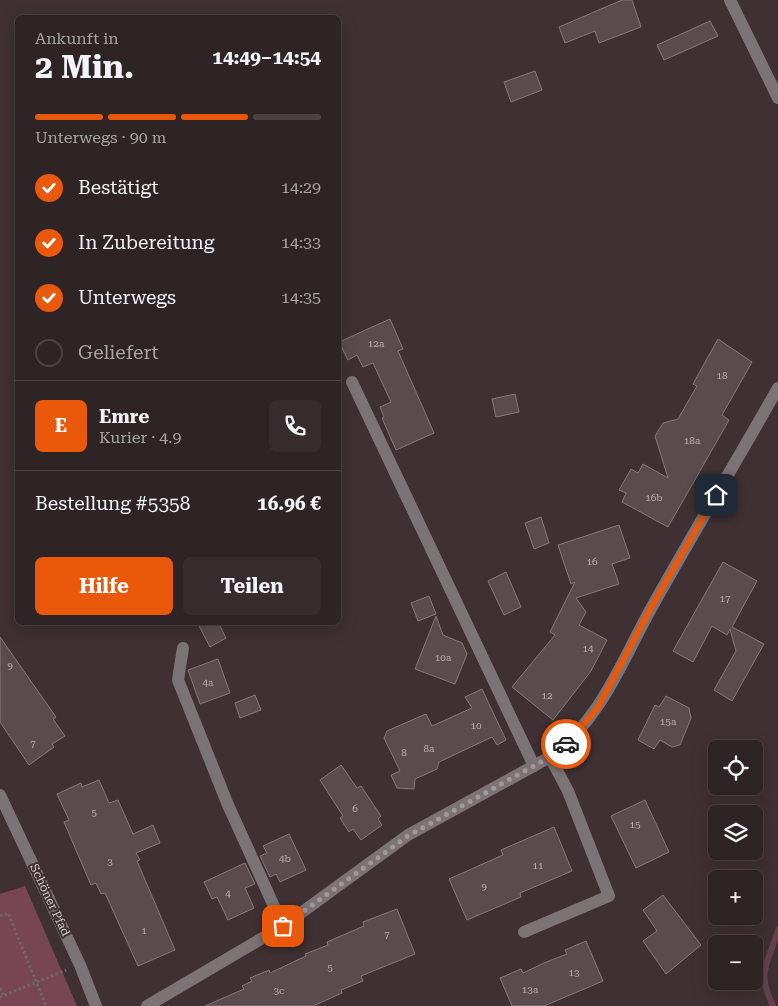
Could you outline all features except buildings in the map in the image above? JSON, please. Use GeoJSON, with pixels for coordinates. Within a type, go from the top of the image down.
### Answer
{"type":"FeatureCollection","features":[{"type":"Feature","properties":{"kind":"street"},"geometry":{"type":"LineString","coordinates":[[730,0],[778,98]]}},
{"type":"Feature","properties":{"kind":"street"},"geometry":{"type":"LineString","coordinates":[[352,382],[534,766]]}},
{"type":"Feature","properties":{"kind":"street"},"geometry":{"type":"LineString","coordinates":[[147,1006],[283,926],[408,836],[550,757],[568,742],[597,709],[652,606],[778,388]]}},
{"type":"Feature","properties":{"kind":"street"},"geometry":{"type":"LineString","coordinates":[[183,648],[178,680],[228,806],[283,926]]}},
{"type":"Feature","properties":{"kind":"street"},"geometry":{"type":"LineString","coordinates":[[524,932],[609,896],[568,791],[550,757]]}},
{"type":"Feature","properties":{"kind":"street","name":"Schöner Pfad"},"geometry":{"type":"LineString","coordinates":[[0,795],[80,965],[96,1006]]}},
{"type":"Feature","properties":{"kind":"path"},"geometry":{"type":"LineString","coordinates":[[0,916],[8,913],[46,1006]]}},
{"type":"Feature","properties":{"kind":"path"},"geometry":{"type":"LineString","coordinates":[[0,988],[2,996],[80,965]]}},
{"type":"Feature","properties":{"kind":"shaded area"},"geometry":{"type":"Polygon","coordinates":[[[25,886],[77,1006],[0,1006],[0,894],[25,886]]]}},
{"type":"Feature","properties":{"kind":"waterway"},"geometry":{"type":"LineString","coordinates":[[773,1006],[765,984],[764,975],[778,930]]}},
{"type":"Feature","properties":{"kind":"way so far"},"geometry":{"type":"LineString","coordinates":[[283,926],[437,817],[550,757],[566,744]]}},
{"type":"Feature","properties":{"kind":"route"},"geometry":{"type":"LineString","coordinates":[[566,744],[597,709],[652,606],[716,495]]}}]}
